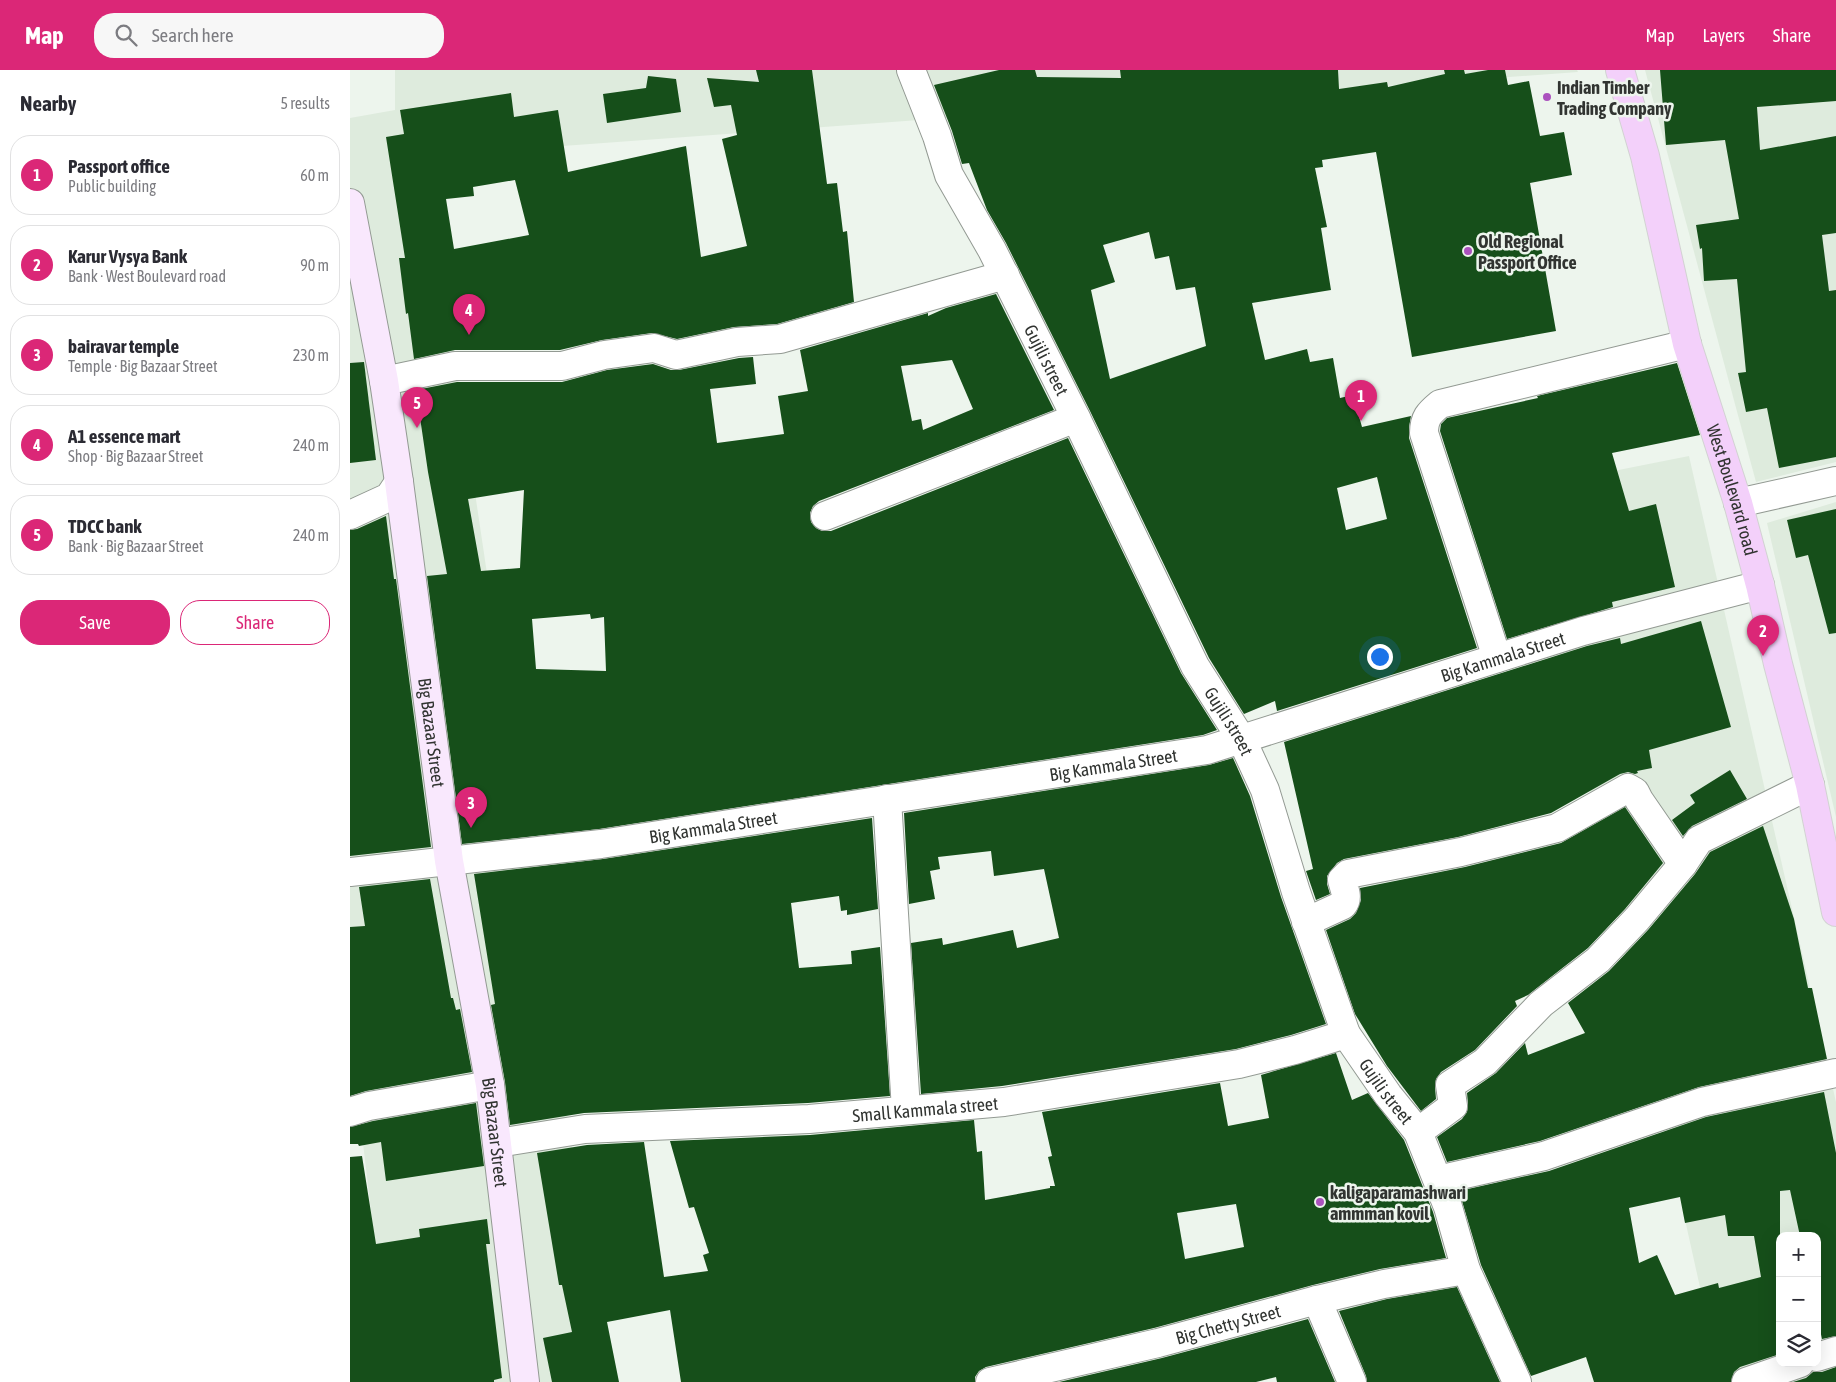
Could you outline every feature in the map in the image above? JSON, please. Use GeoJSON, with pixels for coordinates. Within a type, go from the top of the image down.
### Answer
{"type":"FeatureCollection","features":[{"type":"Feature","properties":{"kind":"main road","name":"West Boulevard road"},"geometry":{"type":"LineString","coordinates":[[1620,70],[1645,156],[1687,344],[1738,503],[1760,585],[1778,664],[1810,785],[1836,912]]}},
{"type":"Feature","properties":{"kind":"street","name":"Gujili street"},"geometry":{"type":"LineString","coordinates":[[911,70],[938,136],[949,175],[1005,275],[1195,666],[1242,740],[1265,790],[1306,922],[1346,1034],[1388,1096],[1418,1132],[1448,1207],[1466,1270],[1517,1382]]}},
{"type":"Feature","properties":{"kind":"street","name":"Big Bazaar Street"},"geometry":{"type":"LineString","coordinates":[[350,203],[384,382],[449,861],[490,1085],[525,1382]]}},
{"type":"Feature","properties":{"kind":"street"},"geometry":{"type":"LineString","coordinates":[[384,382],[456,366],[562,366],[604,355],[654,348],[676,354],[737,342],[780,339],[1005,275]]}},
{"type":"Feature","properties":{"kind":"street"},"geometry":{"type":"LineString","coordinates":[[1497,658],[1424,433],[1424,421],[1429,413],[1440,404],[1687,344]]}},
{"type":"Feature","properties":{"kind":"street"},"geometry":{"type":"LineString","coordinates":[[825,516],[1076,418]]}},
{"type":"Feature","properties":{"kind":"street"},"geometry":{"type":"LineString","coordinates":[[1738,503],[1836,481]]}},
{"type":"Feature","properties":{"kind":"street"},"geometry":{"type":"LineString","coordinates":[[350,515],[389,497],[399,482]]}},
{"type":"Feature","properties":{"kind":"street","name":"Big Kammala Street"},"geometry":{"type":"LineString","coordinates":[[350,872],[601,844],[1207,750],[1583,631],[1760,585]]}},
{"type":"Feature","properties":{"kind":"street"},"geometry":{"type":"LineString","coordinates":[[1418,1132],[1453,1106],[1450,1085],[1485,1062],[1541,1004],[1598,960],[1683,864],[1699,840],[1810,785]]}},
{"type":"Feature","properties":{"kind":"street"},"geometry":{"type":"LineString","coordinates":[[1306,922],[1346,902],[1342,880],[1348,874],[1461,852],[1557,828],[1628,788],[1635,792],[1638,800],[1683,864]]}},
{"type":"Feature","properties":{"kind":"street"},"geometry":{"type":"LineString","coordinates":[[887,799],[906,1110]]}},
{"type":"Feature","properties":{"kind":"street","name":"Small Kammala street"},"geometry":{"type":"LineString","coordinates":[[498,1143],[585,1129],[809,1119],[1004,1102],[1230,1066],[1295,1050],[1346,1034]]}},
{"type":"Feature","properties":{"kind":"street"},"geometry":{"type":"LineString","coordinates":[[1438,1180],[1544,1156],[1702,1102],[1836,1072]]}},
{"type":"Feature","properties":{"kind":"street"},"geometry":{"type":"LineString","coordinates":[[350,1112],[368,1106],[490,1085]]}},
{"type":"Feature","properties":{"kind":"street","name":"Big Chetty Street"},"geometry":{"type":"LineString","coordinates":[[990,1382],[1158,1343],[1384,1284],[1466,1270]]}},
{"type":"Feature","properties":{"kind":"street"},"geometry":{"type":"LineString","coordinates":[[1317,1300],[1352,1382]]}},
{"type":"Feature","properties":{"kind":"street"},"geometry":{"type":"LineString","coordinates":[[1821,1356],[1836,1351]]}},
{"type":"Feature","properties":{"kind":"street"},"geometry":{"type":"LineString","coordinates":[[1746,1382],[1789,1367]]}},
{"type":"Feature","properties":{"kind":"shaded area"},"geometry":{"type":"Polygon","coordinates":[[[395,70],[1577,70],[1578,72],[425,156],[607,1382],[391,1382],[350,1032],[350,118],[395,110],[395,70]]]}},
{"type":"Feature","properties":{"kind":"shaded area"},"geometry":{"type":"Polygon","coordinates":[[[1645,70],[1836,70],[1836,462],[1756,482],[1645,70]]]}},
{"type":"Feature","properties":{"kind":"shaded area"},"geometry":{"type":"Polygon","coordinates":[[[1689,456],[1836,1102],[1836,1382],[1721,1382],[1523,489],[1689,456]]]}},
{"type":"Feature","properties":{"kind":"shaded area"},"geometry":{"type":"Polygon","coordinates":[[[1836,502],[1836,817],[1767,523],[1836,502]]]}},
{"type":"Feature","properties":{"kind":"building"},"geometry":{"type":"Polygon","coordinates":[[[756,70],[812,70],[827,184],[837,183],[843,232],[847,231],[854,302],[777,324],[734,327],[677,339],[652,333],[602,340],[560,350],[455,350],[414,359],[399,258],[405,258],[386,137],[404,134],[400,110],[511,93],[514,117],[558,110],[568,172],[686,146],[701,257],[747,246],[722,139],[737,135],[731,105],[714,107],[707,78],[759,82],[756,70]],[[515,180],[473,187],[474,196],[446,199],[454,249],[529,235],[515,180]]]}},
{"type":"Feature","properties":{"kind":"building"},"geometry":{"type":"Polygon","coordinates":[[[999,70],[1035,70],[1037,77],[1121,78],[1120,70],[1338,70],[1339,89],[1387,82],[1388,87],[1445,74],[1444,70],[1464,70],[1465,74],[1488,70],[1505,70],[1508,85],[1529,81],[1540,136],[1564,132],[1572,175],[1530,183],[1556,331],[1412,357],[1376,152],[1322,160],[1323,167],[1315,168],[1327,227],[1321,228],[1331,290],[1252,303],[1265,360],[1307,349],[1310,362],[1333,358],[1340,398],[1353,395],[1362,427],[1411,416],[1409,438],[1477,648],[1277,711],[1275,701],[1244,714],[1209,658],[1090,411],[1006,243],[987,210],[969,163],[962,164],[952,131],[934,85],[999,70]],[[1149,232],[1103,245],[1115,282],[1091,290],[1110,379],[1206,346],[1195,287],[1176,290],[1169,256],[1155,259],[1149,232]],[[1377,477],[1337,488],[1346,530],[1387,519],[1377,477]]]}},
{"type":"Feature","properties":{"kind":"building"},"geometry":{"type":"Polygon","coordinates":[[[1660,70],[1836,70],[1836,101],[1757,107],[1760,150],[1836,136],[1836,233],[1822,235],[1829,291],[1836,290],[1836,457],[1779,468],[1767,408],[1746,412],[1738,373],[1746,372],[1737,279],[1704,281],[1702,248],[1700,249],[1696,225],[1739,219],[1725,140],[1666,145],[1660,70]]]}},
{"type":"Feature","properties":{"kind":"building"},"geometry":{"type":"Polygon","coordinates":[[[648,76],[676,79],[681,112],[607,123],[603,94],[646,88],[648,76]]]}},
{"type":"Feature","properties":{"kind":"building"},"geometry":{"type":"Polygon","coordinates":[[[996,294],[1054,410],[819,501],[813,506],[810,513],[811,522],[822,531],[831,531],[1068,438],[1181,673],[1217,730],[1203,735],[599,829],[462,844],[427,576],[447,574],[428,472],[416,390],[457,382],[562,382],[607,370],[653,364],[671,370],[679,370],[753,357],[756,384],[710,389],[717,443],[784,434],[778,396],[808,391],[800,350],[928,313],[928,316],[946,308],[996,294]],[[952,360],[901,366],[912,421],[921,419],[923,430],[973,409],[952,360]],[[524,490],[468,499],[481,571],[520,568],[524,490]],[[590,614],[532,619],[536,669],[606,671],[604,617],[591,619],[590,614]]]}},
{"type":"Feature","properties":{"kind":"building"},"geometry":{"type":"Polygon","coordinates":[[[364,362],[376,460],[350,463],[350,363],[364,362]]]}},
{"type":"Feature","properties":{"kind":"building"},"geometry":{"type":"Polygon","coordinates":[[[1677,363],[1700,435],[1612,453],[1629,511],[1656,504],[1675,587],[1612,602],[1613,607],[1507,639],[1440,431],[1441,424],[1447,418],[1538,398],[1537,396],[1677,363]]]}},
{"type":"Feature","properties":{"kind":"building"},"geometry":{"type":"Polygon","coordinates":[[[1836,509],[1836,633],[1829,634],[1808,555],[1796,558],[1787,520],[1836,509]]]}},
{"type":"Feature","properties":{"kind":"building"},"geometry":{"type":"Polygon","coordinates":[[[386,516],[431,847],[350,856],[350,530],[357,529],[386,516]]]}},
{"type":"Feature","properties":{"kind":"building"},"geometry":{"type":"Polygon","coordinates":[[[1701,621],[1731,727],[1649,750],[1652,768],[1637,771],[1638,773],[1635,774],[1628,772],[1620,774],[1551,813],[1458,837],[1344,859],[1337,863],[1327,876],[1330,894],[1316,900],[1306,871],[1313,869],[1284,742],[1587,646],[1620,638],[1621,644],[1701,621]]]}},
{"type":"Feature","properties":{"kind":"building"},"geometry":{"type":"Polygon","coordinates":[[[1233,758],[1250,796],[1281,897],[1326,1024],[1236,1049],[1002,1086],[921,1094],[911,943],[942,938],[943,945],[1013,930],[1017,948],[1059,938],[1044,869],[994,876],[991,851],[938,857],[940,869],[930,871],[935,899],[909,904],[904,813],[1209,765],[1233,758]]]}},
{"type":"Feature","properties":{"kind":"building"},"geometry":{"type":"Polygon","coordinates":[[[1730,770],[1747,799],[1692,826],[1683,836],[1672,820],[1695,803],[1690,795],[1730,770]]]}},
{"type":"Feature","properties":{"kind":"building"},"geometry":{"type":"Polygon","coordinates":[[[1625,807],[1663,863],[1625,909],[1588,948],[1528,995],[1515,1001],[1517,1006],[1475,1050],[1441,1072],[1436,1079],[1436,1099],[1421,1111],[1387,1066],[1355,1014],[1326,930],[1350,919],[1356,913],[1361,900],[1360,888],[1465,867],[1561,843],[1625,807]]]}},
{"type":"Feature","properties":{"kind":"building"},"geometry":{"type":"Polygon","coordinates":[[[872,818],[878,909],[847,915],[847,910],[841,911],[839,896],[791,903],[799,968],[852,964],[851,951],[880,947],[890,1096],[808,1103],[584,1113],[510,1125],[505,1082],[491,1005],[495,1004],[474,874],[603,859],[872,818]]]}},
{"type":"Feature","properties":{"kind":"building"},"geometry":{"type":"Polygon","coordinates":[[[1763,826],[1794,919],[1808,988],[1812,988],[1827,1059],[1699,1087],[1540,1141],[1447,1162],[1437,1137],[1462,1119],[1467,1112],[1467,1093],[1496,1073],[1525,1043],[1528,1055],[1585,1033],[1568,1003],[1609,971],[1648,930],[1695,874],[1710,852],[1763,826]]]}},
{"type":"Feature","properties":{"kind":"building"},"geometry":{"type":"Polygon","coordinates":[[[430,879],[451,998],[453,998],[456,1010],[460,1009],[472,1072],[366,1091],[350,1096],[350,927],[365,926],[359,887],[430,879]]]}},
{"type":"Feature","properties":{"kind":"building"},"geometry":{"type":"Polygon","coordinates":[[[1336,1053],[1352,1100],[1368,1093],[1404,1140],[1433,1212],[1446,1258],[1380,1269],[1154,1328],[986,1367],[979,1371],[975,1377],[975,1382],[681,1382],[670,1310],[607,1322],[619,1382],[552,1382],[543,1338],[572,1332],[562,1285],[559,1285],[537,1153],[587,1145],[644,1142],[664,1277],[708,1271],[703,1255],[709,1253],[694,1207],[689,1208],[670,1141],[810,1135],[974,1120],[977,1152],[982,1151],[985,1200],[1055,1186],[1048,1157],[1052,1156],[1042,1112],[1220,1083],[1228,1126],[1269,1118],[1261,1075],[1336,1053]],[[1236,1204],[1177,1213],[1185,1259],[1244,1247],[1236,1204]]]}},
{"type":"Feature","properties":{"kind":"building"},"geometry":{"type":"Polygon","coordinates":[[[1824,1092],[1836,1153],[1836,1336],[1822,1339],[1821,1334],[1821,1232],[1799,1232],[1790,1190],[1780,1191],[1780,1232],[1776,1232],[1776,1355],[1740,1367],[1734,1372],[1731,1382],[1594,1382],[1586,1357],[1531,1376],[1481,1265],[1459,1191],[1549,1171],[1706,1117],[1824,1092]],[[1680,1197],[1629,1208],[1639,1263],[1657,1255],[1675,1295],[1718,1283],[1719,1288],[1761,1277],[1754,1236],[1728,1236],[1725,1215],[1685,1223],[1680,1197]]]}},
{"type":"Feature","properties":{"kind":"building"},"geometry":{"type":"Polygon","coordinates":[[[476,1103],[484,1166],[386,1181],[381,1142],[359,1146],[358,1144],[350,1144],[350,1127],[373,1121],[476,1103]]]}},
{"type":"Feature","properties":{"kind":"building"},"geometry":{"type":"Polygon","coordinates":[[[362,1156],[376,1244],[420,1237],[419,1229],[487,1219],[490,1244],[486,1244],[502,1378],[494,1380],[494,1382],[350,1382],[350,1157],[362,1156]]]}},
{"type":"Feature","properties":{"kind":"building"},"geometry":{"type":"Polygon","coordinates":[[[1457,1287],[1500,1382],[1367,1382],[1339,1311],[1387,1299],[1457,1287]]]}},
{"type":"Feature","properties":{"kind":"building"},"geometry":{"type":"Polygon","coordinates":[[[1308,1319],[1335,1382],[1277,1382],[1276,1377],[1256,1382],[1059,1382],[1162,1358],[1308,1319]]]}},
{"type":"Feature","properties":{"kind":"building"},"geometry":{"type":"Polygon","coordinates":[[[1836,1367],[1836,1382],[1793,1382],[1806,1378],[1813,1372],[1822,1372],[1836,1367]]]}},
{"type":"Feature","properties":{"kind":"place","name":"Indian Timber Trading Company"},"geometry":{"type":"Point","coordinates":[1547,97]}},
{"type":"Feature","properties":{"kind":"place","name":"Old Regional Passport Office"},"geometry":{"type":"Point","coordinates":[1468,251]}},
{"type":"Feature","properties":{"kind":"place","name":"A1 essence mart"},"geometry":{"type":"Point","coordinates":[469,335]}},
{"type":"Feature","properties":{"kind":"place","name":"Passport office"},"geometry":{"type":"Point","coordinates":[1361,421]}},
{"type":"Feature","properties":{"kind":"place","name":"TDCC bank"},"geometry":{"type":"Point","coordinates":[417,428]}},
{"type":"Feature","properties":{"kind":"place","name":"Karur Vysya Bank"},"geometry":{"type":"Point","coordinates":[1763,656]}},
{"type":"Feature","properties":{"kind":"place","name":"bairavar temple"},"geometry":{"type":"Point","coordinates":[471,828]}},
{"type":"Feature","properties":{"kind":"place","name":"kaligaparamashwari ammman kovil"},"geometry":{"type":"Point","coordinates":[1320,1202]}}]}
